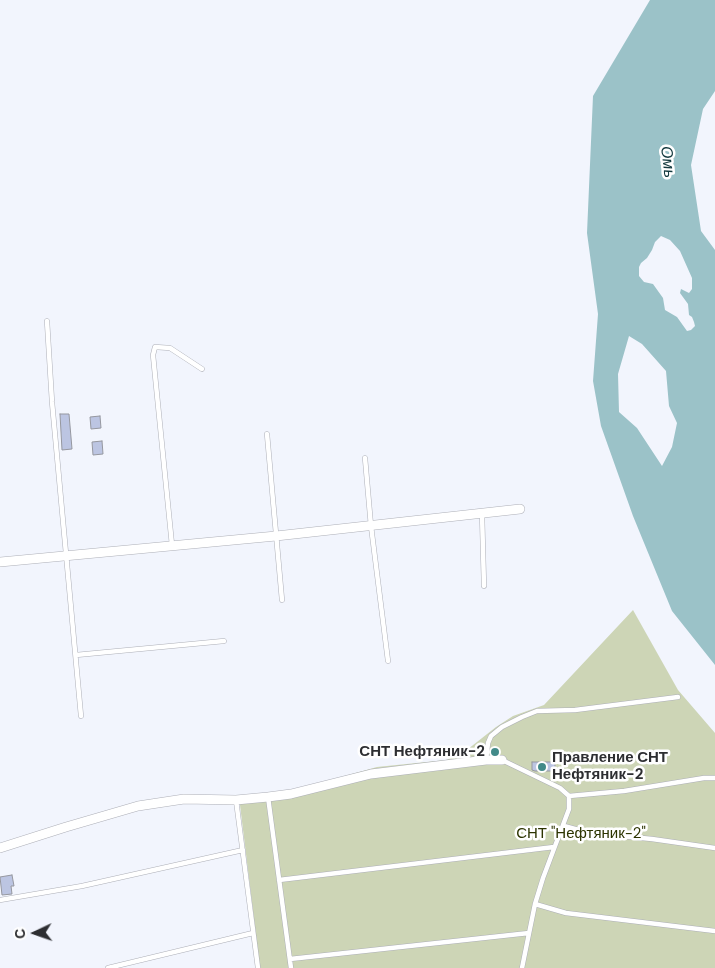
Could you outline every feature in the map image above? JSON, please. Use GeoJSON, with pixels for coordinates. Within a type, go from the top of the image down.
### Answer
{"type":"FeatureCollection","features":[{"type":"Feature","properties":{"kind":"street"},"geometry":{"type":"LineString","coordinates":[[0,562],[276,536],[520,509]]}},
{"type":"Feature","properties":{"kind":"street"},"geometry":{"type":"LineString","coordinates":[[0,848],[66,826],[138,806],[184,799],[236,800],[268,797],[291,794],[371,774],[486,760],[502,760]]}},
{"type":"Feature","properties":{"kind":"lane"},"geometry":{"type":"LineString","coordinates":[[47,321],[52,402],[81,716]]}},
{"type":"Feature","properties":{"kind":"lane"},"geometry":{"type":"LineString","coordinates":[[172,546],[153,355],[155,347],[170,348],[202,369]]}},
{"type":"Feature","properties":{"kind":"lane"},"geometry":{"type":"LineString","coordinates":[[267,434],[282,600]]}},
{"type":"Feature","properties":{"kind":"lane"},"geometry":{"type":"LineString","coordinates":[[365,458],[371,526],[388,661]]}},
{"type":"Feature","properties":{"kind":"lane"},"geometry":{"type":"LineString","coordinates":[[482,514],[484,586]]}},
{"type":"Feature","properties":{"kind":"lane"},"geometry":{"type":"LineString","coordinates":[[76,655],[224,641]]}},
{"type":"Feature","properties":{"kind":"lane"},"geometry":{"type":"LineString","coordinates":[[486,760],[488,743],[491,736],[502,727],[537,711],[574,710],[678,697]]}},
{"type":"Feature","properties":{"kind":"lane"},"geometry":{"type":"LineString","coordinates":[[502,760],[560,788],[569,796],[624,791],[704,778],[715,778]]}},
{"type":"Feature","properties":{"kind":"lane"},"geometry":{"type":"LineString","coordinates":[[522,968],[535,904],[554,847],[564,826],[569,809],[569,796]]}},
{"type":"Feature","properties":{"kind":"lane"},"geometry":{"type":"LineString","coordinates":[[268,797],[291,968]]}},
{"type":"Feature","properties":{"kind":"lane"},"geometry":{"type":"LineString","coordinates":[[236,800],[258,968]]}},
{"type":"Feature","properties":{"kind":"lane"},"geometry":{"type":"LineString","coordinates":[[564,826],[590,833],[715,848]]}},
{"type":"Feature","properties":{"kind":"lane"},"geometry":{"type":"LineString","coordinates":[[279,880],[554,847]]}},
{"type":"Feature","properties":{"kind":"lane"},"geometry":{"type":"LineString","coordinates":[[0,900],[82,886],[242,850]]}},
{"type":"Feature","properties":{"kind":"lane"},"geometry":{"type":"LineString","coordinates":[[535,904],[566,913],[715,931]]}},
{"type":"Feature","properties":{"kind":"lane"},"geometry":{"type":"LineString","coordinates":[[108,968],[253,933]]}},
{"type":"Feature","properties":{"kind":"lane"},"geometry":{"type":"LineString","coordinates":[[290,959],[529,933]]}},
{"type":"Feature","properties":{"kind":"green space","name":"СНТ \"Нефтяник-2\""},"geometry":{"type":"Polygon","coordinates":[[[633,610],[678,690],[715,733],[715,968],[260,968],[239,797],[291,791],[377,767],[446,760],[463,753],[513,716],[544,705],[633,610]]]}},
{"type":"Feature","properties":{"kind":"water","name":"Омь"},"geometry":{"type":"Polygon","coordinates":[[[650,0],[715,0],[715,91],[703,109],[691,165],[701,231],[715,250],[715,665],[672,611],[633,516],[601,426],[593,381],[598,314],[587,233],[593,96],[650,0]],[[661,236],[655,242],[647,258],[641,263],[639,276],[644,282],[653,284],[663,298],[665,310],[677,317],[687,331],[691,330],[695,326],[694,322],[689,315],[688,304],[680,293],[681,289],[689,293],[692,289],[692,278],[680,251],[670,240],[661,236]],[[629,336],[618,374],[619,412],[637,428],[662,466],[672,447],[677,423],[669,406],[666,371],[642,344],[629,336]]]}},
{"type":"Feature","properties":{"kind":"building"},"geometry":{"type":"Polygon","coordinates":[[[60,414],[69,414],[72,449],[62,450],[60,414]]]}},
{"type":"Feature","properties":{"kind":"building"},"geometry":{"type":"Polygon","coordinates":[[[100,416],[101,428],[91,429],[90,417],[100,416]]]}},
{"type":"Feature","properties":{"kind":"building"},"geometry":{"type":"Polygon","coordinates":[[[102,441],[103,454],[93,455],[92,442],[102,441]]]}},
{"type":"Feature","properties":{"kind":"building"},"geometry":{"type":"Polygon","coordinates":[[[532,762],[555,762],[555,771],[532,770],[532,762]]]}},
{"type":"Feature","properties":{"kind":"building"},"geometry":{"type":"Polygon","coordinates":[[[12,875],[14,886],[11,886],[12,894],[2,895],[0,877],[12,875]]]}},
{"type":"Feature","properties":{"kind":"place","name":"СНТ Нефтяник-2"},"geometry":{"type":"Point","coordinates":[495,752]}},
{"type":"Feature","properties":{"kind":"place","name":"Правление СНТ Нефтяник-2"},"geometry":{"type":"Point","coordinates":[542,767]}}]}
